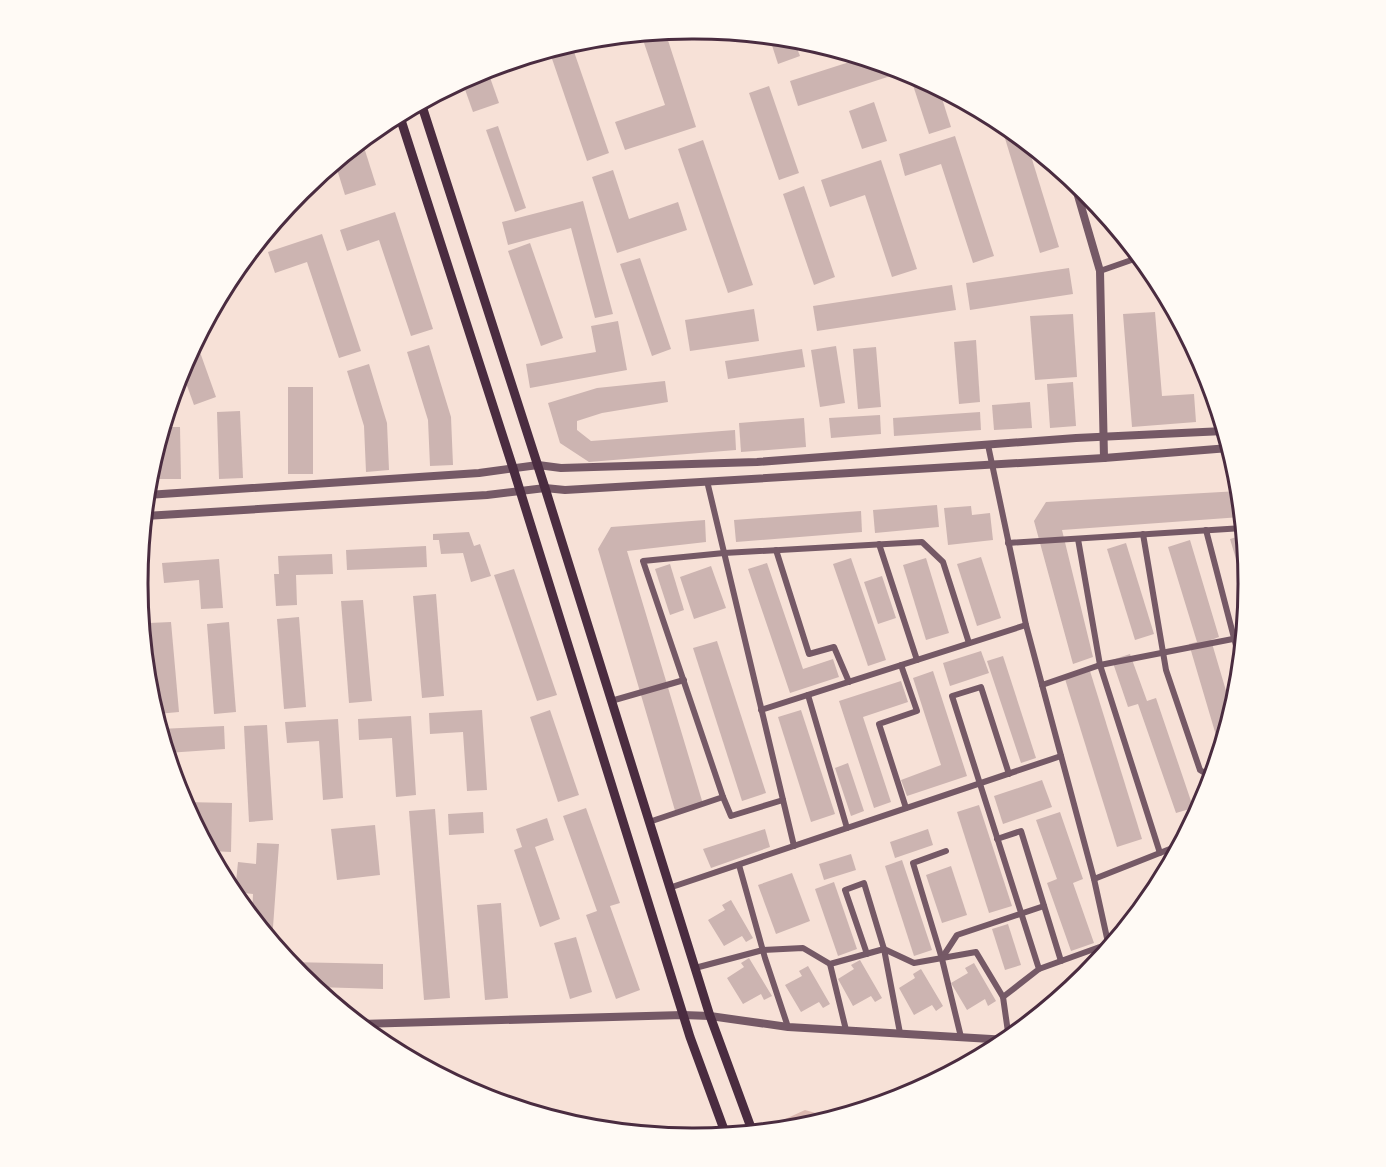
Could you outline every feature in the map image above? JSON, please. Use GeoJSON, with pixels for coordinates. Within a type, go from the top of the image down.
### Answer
{"type":"FeatureCollection","features":[{"type":"Feature","properties":{"kind":"main road"},"geometry":{"type":"LineString","coordinates":[[423,111],[538,465],[710,1016],[750,1125]]}},
{"type":"Feature","properties":{"kind":"main road"},"geometry":{"type":"LineString","coordinates":[[402,124],[520,490],[683,1015],[723,1127]]}},
{"type":"Feature","properties":{"kind":"street"},"geometry":{"type":"LineString","coordinates":[[1079,199],[1101,271],[1104,458]]}},
{"type":"Feature","properties":{"kind":"street"},"geometry":{"type":"LineString","coordinates":[[1101,271],[1131,260]]}},
{"type":"Feature","properties":{"kind":"street"},"geometry":{"type":"LineString","coordinates":[[156,494],[479,473],[538,465],[561,468],[757,462],[1076,438],[1216,431]]}},
{"type":"Feature","properties":{"kind":"street"},"geometry":{"type":"LineString","coordinates":[[988,445],[1026,625],[1094,879],[1107,937]]}},
{"type":"Feature","properties":{"kind":"street"},"geometry":{"type":"LineString","coordinates":[[153,516],[487,495],[545,488],[565,490],[1104,458],[1220,449]]}},
{"type":"Feature","properties":{"kind":"street"},"geometry":{"type":"LineString","coordinates":[[706,481],[794,846]]}},
{"type":"Feature","properties":{"kind":"street"},"geometry":{"type":"LineString","coordinates":[[1008,543],[1234,528]]}},
{"type":"Feature","properties":{"kind":"street"},"geometry":{"type":"LineString","coordinates":[[1042,685],[1100,665],[1234,640],[1206,530]]}},
{"type":"Feature","properties":{"kind":"street"},"geometry":{"type":"LineString","coordinates":[[1143,534],[1166,670],[1200,770],[1204,772]]}},
{"type":"Feature","properties":{"kind":"street"},"geometry":{"type":"LineString","coordinates":[[1078,538],[1100,665],[1160,853]]}},
{"type":"Feature","properties":{"kind":"street"},"geometry":{"type":"LineString","coordinates":[[783,800],[731,816],[644,561],[724,553],[922,542],[943,562],[969,643]]}},
{"type":"Feature","properties":{"kind":"street"},"geometry":{"type":"LineString","coordinates":[[879,544],[917,660]]}},
{"type":"Feature","properties":{"kind":"street"},"geometry":{"type":"LineString","coordinates":[[776,550],[809,654],[834,647],[849,682]]}},
{"type":"Feature","properties":{"kind":"street"},"geometry":{"type":"LineString","coordinates":[[761,710],[1026,625]]}},
{"type":"Feature","properties":{"kind":"street"},"geometry":{"type":"LineString","coordinates":[[901,665],[917,711],[879,724],[906,808]]}},
{"type":"Feature","properties":{"kind":"street"},"geometry":{"type":"LineString","coordinates":[[611,701],[684,680]]}},
{"type":"Feature","properties":{"kind":"street"},"geometry":{"type":"LineString","coordinates":[[1009,774],[981,687],[951,696],[1039,969]]}},
{"type":"Feature","properties":{"kind":"street"},"geometry":{"type":"LineString","coordinates":[[807,695],[847,828]]}},
{"type":"Feature","properties":{"kind":"street"},"geometry":{"type":"LineString","coordinates":[[669,888],[1061,756]]}},
{"type":"Feature","properties":{"kind":"street"},"geometry":{"type":"LineString","coordinates":[[649,822],[723,797]]}},
{"type":"Feature","properties":{"kind":"street"},"geometry":{"type":"LineString","coordinates":[[997,838],[1021,831],[1061,962]]}},
{"type":"Feature","properties":{"kind":"street"},"geometry":{"type":"LineString","coordinates":[[1094,879],[1168,850]]}},
{"type":"Feature","properties":{"kind":"street"},"geometry":{"type":"LineString","coordinates":[[946,851],[913,862],[962,1037]]}},
{"type":"Feature","properties":{"kind":"street"},"geometry":{"type":"LineString","coordinates":[[738,865],[788,1027]]}},
{"type":"Feature","properties":{"kind":"street"},"geometry":{"type":"LineString","coordinates":[[867,954],[845,890],[864,883],[884,949],[900,1033]]}},
{"type":"Feature","properties":{"kind":"street"},"geometry":{"type":"LineString","coordinates":[[942,959],[957,935],[1044,906]]}},
{"type":"Feature","properties":{"kind":"street"},"geometry":{"type":"LineString","coordinates":[[695,968],[763,950],[803,948],[830,964],[846,1030]]}},
{"type":"Feature","properties":{"kind":"street"},"geometry":{"type":"LineString","coordinates":[[830,964],[884,949],[914,963],[976,952],[1003,998],[1007,1028]]}},
{"type":"Feature","properties":{"kind":"street"},"geometry":{"type":"LineString","coordinates":[[1003,998],[1039,969],[1095,951]]}},
{"type":"Feature","properties":{"kind":"street"},"geometry":{"type":"LineString","coordinates":[[373,1024],[683,1015],[710,1016],[788,1027],[992,1038]]}},
{"type":"Feature","properties":{"kind":"shaded area"},"geometry":{"type":"Polygon","coordinates":[[[805,1110],[817,1113],[799,1118],[782,1120],[805,1110]]]}},
{"type":"Feature","properties":{"kind":"building"},"geometry":{"type":"Polygon","coordinates":[[[668,40],[696,127],[625,150],[615,122],[665,105],[644,42],[668,40]]]}},
{"type":"Feature","properties":{"kind":"building"},"geometry":{"type":"Polygon","coordinates":[[[772,45],[797,49],[800,56],[778,64],[772,45]]]}},
{"type":"Feature","properties":{"kind":"building"},"geometry":{"type":"Polygon","coordinates":[[[574,52],[609,153],[587,161],[552,58],[574,52]]]}},
{"type":"Feature","properties":{"kind":"building"},"geometry":{"type":"Polygon","coordinates":[[[849,62],[890,76],[798,106],[790,81],[849,62]]]}},
{"type":"Feature","properties":{"kind":"building"},"geometry":{"type":"Polygon","coordinates":[[[490,78],[499,103],[473,112],[465,89],[490,78]]]}},
{"type":"Feature","properties":{"kind":"building"},"geometry":{"type":"Polygon","coordinates":[[[913,85],[942,100],[951,127],[929,134],[913,85]]]}},
{"type":"Feature","properties":{"kind":"building"},"geometry":{"type":"Polygon","coordinates":[[[769,86],[799,173],[779,180],[749,93],[769,86]]]}},
{"type":"Feature","properties":{"kind":"building"},"geometry":{"type":"Polygon","coordinates":[[[874,102],[887,141],[862,149],[849,111],[874,102]]]}},
{"type":"Feature","properties":{"kind":"building"},"geometry":{"type":"Polygon","coordinates":[[[498,126],[526,208],[515,212],[486,130],[498,126]]]}},
{"type":"Feature","properties":{"kind":"building"},"geometry":{"type":"Polygon","coordinates":[[[955,136],[994,256],[973,263],[941,164],[905,176],[899,154],[955,136]]]}},
{"type":"Feature","properties":{"kind":"building"},"geometry":{"type":"Polygon","coordinates":[[[1005,138],[1032,158],[1059,247],[1040,253],[1005,138]]]}},
{"type":"Feature","properties":{"kind":"building"},"geometry":{"type":"Polygon","coordinates":[[[703,140],[753,285],[728,293],[678,149],[703,140]]]}},
{"type":"Feature","properties":{"kind":"building"},"geometry":{"type":"Polygon","coordinates":[[[365,150],[376,185],[345,195],[338,171],[365,150]]]}},
{"type":"Feature","properties":{"kind":"building"},"geometry":{"type":"Polygon","coordinates":[[[881,160],[917,269],[892,277],[865,195],[830,207],[821,180],[881,160]]]}},
{"type":"Feature","properties":{"kind":"building"},"geometry":{"type":"Polygon","coordinates":[[[613,170],[629,219],[678,202],[687,230],[617,253],[592,177],[613,170]]]}},
{"type":"Feature","properties":{"kind":"building"},"geometry":{"type":"Polygon","coordinates":[[[804,186],[835,277],[814,285],[783,194],[804,186]]]}},
{"type":"Feature","properties":{"kind":"building"},"geometry":{"type":"Polygon","coordinates":[[[583,201],[613,314],[595,318],[571,228],[508,245],[502,222],[583,201]]]}},
{"type":"Feature","properties":{"kind":"building"},"geometry":{"type":"Polygon","coordinates":[[[395,212],[433,329],[411,336],[379,240],[347,251],[340,230],[395,212]]]}},
{"type":"Feature","properties":{"kind":"building"},"geometry":{"type":"Polygon","coordinates":[[[322,234],[361,351],[339,358],[307,262],[275,273],[268,252],[322,234]]]}},
{"type":"Feature","properties":{"kind":"building"},"geometry":{"type":"Polygon","coordinates":[[[530,243],[563,338],[541,346],[508,251],[530,243]]]}},
{"type":"Feature","properties":{"kind":"building"},"geometry":{"type":"Polygon","coordinates":[[[640,258],[671,349],[652,356],[620,264],[640,258]]]}},
{"type":"Feature","properties":{"kind":"building"},"geometry":{"type":"Polygon","coordinates":[[[1069,268],[1073,294],[970,310],[966,283],[1069,268]]]}},
{"type":"Feature","properties":{"kind":"building"},"geometry":{"type":"Polygon","coordinates":[[[952,285],[956,310],[817,331],[813,306],[952,285]]]}},
{"type":"Feature","properties":{"kind":"building"},"geometry":{"type":"Polygon","coordinates":[[[754,309],[759,341],[690,351],[685,320],[754,309]]]}},
{"type":"Feature","properties":{"kind":"building"},"geometry":{"type":"Polygon","coordinates":[[[1155,312],[1162,396],[1194,394],[1196,422],[1132,427],[1123,314],[1155,312]]]}},
{"type":"Feature","properties":{"kind":"building"},"geometry":{"type":"Polygon","coordinates":[[[1073,314],[1077,377],[1035,380],[1030,316],[1073,314]]]}},
{"type":"Feature","properties":{"kind":"building"},"geometry":{"type":"Polygon","coordinates":[[[618,321],[627,370],[530,388],[526,364],[596,352],[591,326],[618,321]]]}},
{"type":"Feature","properties":{"kind":"building"},"geometry":{"type":"Polygon","coordinates":[[[976,340],[980,402],[959,404],[954,342],[976,340]]]}},
{"type":"Feature","properties":{"kind":"building"},"geometry":{"type":"Polygon","coordinates":[[[429,345],[451,417],[453,465],[430,466],[428,420],[407,352],[429,345]]]}},
{"type":"Feature","properties":{"kind":"building"},"geometry":{"type":"Polygon","coordinates":[[[836,346],[845,403],[820,407],[811,350],[836,346]]]}},
{"type":"Feature","properties":{"kind":"building"},"geometry":{"type":"Polygon","coordinates":[[[876,347],[881,407],[858,409],[853,349],[876,347]]]}},
{"type":"Feature","properties":{"kind":"building"},"geometry":{"type":"Polygon","coordinates":[[[802,349],[805,367],[728,379],[725,361],[802,349]]]}},
{"type":"Feature","properties":{"kind":"building"},"geometry":{"type":"Polygon","coordinates":[[[200,353],[216,397],[194,405],[186,384],[200,353]]]}},
{"type":"Feature","properties":{"kind":"building"},"geometry":{"type":"Polygon","coordinates":[[[369,364],[387,423],[389,470],[366,472],[364,426],[347,371],[369,364]]]}},
{"type":"Feature","properties":{"kind":"building"},"geometry":{"type":"Polygon","coordinates":[[[665,381],[668,402],[602,413],[577,421],[577,430],[591,441],[735,430],[736,450],[589,462],[560,443],[548,403],[597,388],[665,381]]]}},
{"type":"Feature","properties":{"kind":"building"},"geometry":{"type":"Polygon","coordinates":[[[1073,382],[1076,426],[1050,428],[1047,384],[1073,382]]]}},
{"type":"Feature","properties":{"kind":"building"},"geometry":{"type":"Polygon","coordinates":[[[288,387],[313,387],[313,474],[288,474],[288,387]]]}},
{"type":"Feature","properties":{"kind":"building"},"geometry":{"type":"Polygon","coordinates":[[[1030,402],[1032,428],[994,430],[992,405],[1030,402]]]}},
{"type":"Feature","properties":{"kind":"building"},"geometry":{"type":"Polygon","coordinates":[[[240,411],[243,478],[219,479],[217,412],[240,411]]]}},
{"type":"Feature","properties":{"kind":"building"},"geometry":{"type":"Polygon","coordinates":[[[980,412],[981,430],[894,436],[893,418],[980,412]]]}},
{"type":"Feature","properties":{"kind":"building"},"geometry":{"type":"Polygon","coordinates":[[[880,415],[881,434],[831,438],[829,418],[880,415]]]}},
{"type":"Feature","properties":{"kind":"building"},"geometry":{"type":"Polygon","coordinates":[[[804,418],[806,447],[741,452],[739,423],[804,418]]]}},
{"type":"Feature","properties":{"kind":"building"},"geometry":{"type":"Polygon","coordinates":[[[172,427],[180,427],[181,479],[159,479],[172,427]]]}},
{"type":"Feature","properties":{"kind":"building"},"geometry":{"type":"Polygon","coordinates":[[[1229,492],[1233,518],[1062,530],[1093,657],[1073,664],[1034,521],[1046,502],[1229,492]]]}},
{"type":"Feature","properties":{"kind":"building"},"geometry":{"type":"Polygon","coordinates":[[[937,505],[939,527],[875,533],[873,510],[937,505]]]}},
{"type":"Feature","properties":{"kind":"building"},"geometry":{"type":"Polygon","coordinates":[[[971,506],[972,515],[990,513],[993,540],[948,545],[944,508],[971,506]]]}},
{"type":"Feature","properties":{"kind":"building"},"geometry":{"type":"Polygon","coordinates":[[[861,511],[862,532],[736,542],[734,520],[861,511]]]}},
{"type":"Feature","properties":{"kind":"building"},"geometry":{"type":"Polygon","coordinates":[[[705,520],[706,542],[627,551],[703,804],[676,814],[598,549],[611,527],[705,520]]]}},
{"type":"Feature","properties":{"kind":"building"},"geometry":{"type":"Polygon","coordinates":[[[469,532],[474,546],[480,544],[491,576],[471,582],[463,553],[441,554],[439,540],[433,540],[433,534],[469,532]]]}},
{"type":"Feature","properties":{"kind":"building"},"geometry":{"type":"Polygon","coordinates":[[[1235,537],[1237,562],[1230,539],[1235,537]]]}},
{"type":"Feature","properties":{"kind":"building"},"geometry":{"type":"Polygon","coordinates":[[[1190,540],[1219,637],[1211,640],[1226,692],[1216,735],[1189,644],[1197,642],[1168,547],[1190,540]]]}},
{"type":"Feature","properties":{"kind":"building"},"geometry":{"type":"Polygon","coordinates":[[[1126,543],[1154,634],[1135,640],[1107,549],[1126,543]]]}},
{"type":"Feature","properties":{"kind":"building"},"geometry":{"type":"Polygon","coordinates":[[[426,546],[427,567],[347,570],[346,550],[426,546]]]}},
{"type":"Feature","properties":{"kind":"building"},"geometry":{"type":"Polygon","coordinates":[[[332,554],[333,574],[296,575],[297,605],[276,606],[274,574],[279,574],[278,556],[332,554]]]}},
{"type":"Feature","properties":{"kind":"building"},"geometry":{"type":"Polygon","coordinates":[[[981,557],[1001,618],[977,626],[957,564],[981,557]]]}},
{"type":"Feature","properties":{"kind":"building"},"geometry":{"type":"Polygon","coordinates":[[[851,558],[886,660],[868,666],[833,564],[851,558]]]}},
{"type":"Feature","properties":{"kind":"building"},"geometry":{"type":"Polygon","coordinates":[[[926,558],[949,633],[926,640],[903,565],[926,558]]]}},
{"type":"Feature","properties":{"kind":"building"},"geometry":{"type":"Polygon","coordinates":[[[219,559],[223,608],[201,609],[199,580],[164,583],[162,563],[219,559]]]}},
{"type":"Feature","properties":{"kind":"building"},"geometry":{"type":"Polygon","coordinates":[[[767,563],[803,669],[833,659],[839,677],[790,693],[748,569],[767,563]]]}},
{"type":"Feature","properties":{"kind":"building"},"geometry":{"type":"Polygon","coordinates":[[[670,564],[684,610],[670,615],[655,569],[670,564]]]}},
{"type":"Feature","properties":{"kind":"building"},"geometry":{"type":"Polygon","coordinates":[[[711,566],[726,608],[694,619],[680,577],[711,566]]]}},
{"type":"Feature","properties":{"kind":"building"},"geometry":{"type":"Polygon","coordinates":[[[514,569],[557,695],[537,701],[494,575],[514,569]]]}},
{"type":"Feature","properties":{"kind":"building"},"geometry":{"type":"Polygon","coordinates":[[[882,576],[896,618],[878,624],[864,582],[882,576]]]}},
{"type":"Feature","properties":{"kind":"building"},"geometry":{"type":"Polygon","coordinates":[[[436,594],[444,696],[422,698],[413,596],[436,594]]]}},
{"type":"Feature","properties":{"kind":"building"},"geometry":{"type":"Polygon","coordinates":[[[363,600],[372,701],[349,703],[341,601],[363,600]]]}},
{"type":"Feature","properties":{"kind":"building"},"geometry":{"type":"Polygon","coordinates":[[[299,617],[306,707],[284,709],[277,619],[299,617]]]}},
{"type":"Feature","properties":{"kind":"building"},"geometry":{"type":"Polygon","coordinates":[[[171,622],[179,712],[164,713],[153,655],[150,623],[171,622]]]}},
{"type":"Feature","properties":{"kind":"building"},"geometry":{"type":"Polygon","coordinates":[[[229,622],[236,712],[214,714],[207,624],[229,622]]]}},
{"type":"Feature","properties":{"kind":"building"},"geometry":{"type":"Polygon","coordinates":[[[717,641],[766,793],[742,801],[693,648],[717,641]]]}},
{"type":"Feature","properties":{"kind":"building"},"geometry":{"type":"Polygon","coordinates":[[[981,651],[989,673],[950,686],[943,663],[981,651]]]}},
{"type":"Feature","properties":{"kind":"building"},"geometry":{"type":"Polygon","coordinates":[[[1130,654],[1147,701],[1156,698],[1192,801],[1188,810],[1176,813],[1138,704],[1128,707],[1112,660],[1130,654]]]}},
{"type":"Feature","properties":{"kind":"building"},"geometry":{"type":"Polygon","coordinates":[[[1003,656],[1036,758],[1021,763],[987,661],[1003,656]]]}},
{"type":"Feature","properties":{"kind":"building"},"geometry":{"type":"Polygon","coordinates":[[[933,671],[967,776],[907,796],[901,780],[941,765],[913,678],[933,671]]]}},
{"type":"Feature","properties":{"kind":"building"},"geometry":{"type":"Polygon","coordinates":[[[1090,671],[1142,839],[1117,847],[1065,679],[1090,671]]]}},
{"type":"Feature","properties":{"kind":"building"},"geometry":{"type":"Polygon","coordinates":[[[901,681],[908,702],[863,717],[891,802],[874,808],[839,701],[901,681]]]}},
{"type":"Feature","properties":{"kind":"building"},"geometry":{"type":"Polygon","coordinates":[[[482,710],[487,790],[467,791],[463,732],[430,734],[429,713],[482,710]]]}},
{"type":"Feature","properties":{"kind":"building"},"geometry":{"type":"Polygon","coordinates":[[[550,710],[579,795],[558,802],[530,717],[550,710]]]}},
{"type":"Feature","properties":{"kind":"building"},"geometry":{"type":"Polygon","coordinates":[[[801,710],[835,814],[811,822],[778,717],[801,710]]]}},
{"type":"Feature","properties":{"kind":"building"},"geometry":{"type":"Polygon","coordinates":[[[411,716],[416,795],[396,797],[392,738],[359,740],[358,719],[411,716]]]}},
{"type":"Feature","properties":{"kind":"building"},"geometry":{"type":"Polygon","coordinates":[[[338,719],[343,798],[323,800],[319,741],[287,743],[285,722],[338,719]]]}},
{"type":"Feature","properties":{"kind":"building"},"geometry":{"type":"Polygon","coordinates":[[[267,725],[273,820],[249,822],[244,726],[267,725]]]}},
{"type":"Feature","properties":{"kind":"building"},"geometry":{"type":"Polygon","coordinates":[[[224,726],[225,749],[175,752],[168,729],[224,726]]]}},
{"type":"Feature","properties":{"kind":"building"},"geometry":{"type":"Polygon","coordinates":[[[848,763],[864,811],[851,816],[835,768],[848,763]]]}},
{"type":"Feature","properties":{"kind":"building"},"geometry":{"type":"Polygon","coordinates":[[[1042,780],[1052,807],[1003,824],[994,796],[1042,780]]]}},
{"type":"Feature","properties":{"kind":"building"},"geometry":{"type":"Polygon","coordinates":[[[195,802],[232,803],[231,852],[219,851],[195,802]]]}},
{"type":"Feature","properties":{"kind":"building"},"geometry":{"type":"Polygon","coordinates":[[[979,805],[1012,906],[989,913],[957,812],[979,805]]]}},
{"type":"Feature","properties":{"kind":"building"},"geometry":{"type":"Polygon","coordinates":[[[586,808],[620,903],[610,906],[640,990],[616,999],[586,915],[597,911],[563,816],[586,808]]]}},
{"type":"Feature","properties":{"kind":"building"},"geometry":{"type":"Polygon","coordinates":[[[435,809],[450,998],[424,1000],[409,811],[435,809]]]}},
{"type":"Feature","properties":{"kind":"building"},"geometry":{"type":"Polygon","coordinates":[[[483,812],[484,833],[449,835],[448,814],[483,812]]]}},
{"type":"Feature","properties":{"kind":"building"},"geometry":{"type":"Polygon","coordinates":[[[1060,812],[1083,879],[1073,883],[1094,943],[1071,951],[1047,883],[1057,879],[1036,820],[1060,812]]]}},
{"type":"Feature","properties":{"kind":"building"},"geometry":{"type":"Polygon","coordinates":[[[547,818],[554,840],[535,847],[560,919],[540,927],[514,850],[522,847],[516,829],[547,818]]]}},
{"type":"Feature","properties":{"kind":"building"},"geometry":{"type":"Polygon","coordinates":[[[375,825],[380,875],[337,880],[331,829],[375,825]]]}},
{"type":"Feature","properties":{"kind":"building"},"geometry":{"type":"Polygon","coordinates":[[[765,829],[770,847],[711,868],[703,849],[765,829]]]}},
{"type":"Feature","properties":{"kind":"building"},"geometry":{"type":"Polygon","coordinates":[[[928,829],[933,845],[895,858],[890,842],[928,829]]]}},
{"type":"Feature","properties":{"kind":"building"},"geometry":{"type":"Polygon","coordinates":[[[257,843],[279,844],[273,929],[253,903],[253,894],[245,893],[236,880],[238,862],[256,864],[257,843]]]}},
{"type":"Feature","properties":{"kind":"building"},"geometry":{"type":"Polygon","coordinates":[[[851,854],[856,870],[824,880],[819,864],[851,854]]]}},
{"type":"Feature","properties":{"kind":"building"},"geometry":{"type":"Polygon","coordinates":[[[902,860],[932,950],[914,956],[885,866],[902,860]]]}},
{"type":"Feature","properties":{"kind":"building"},"geometry":{"type":"Polygon","coordinates":[[[951,866],[967,915],[942,923],[926,875],[951,866]]]}},
{"type":"Feature","properties":{"kind":"building"},"geometry":{"type":"Polygon","coordinates":[[[792,873],[810,921],[776,934],[758,885],[792,873]]]}},
{"type":"Feature","properties":{"kind":"building"},"geometry":{"type":"Polygon","coordinates":[[[834,882],[857,949],[838,956],[815,889],[834,882]]]}},
{"type":"Feature","properties":{"kind":"building"},"geometry":{"type":"Polygon","coordinates":[[[731,900],[753,938],[746,942],[742,936],[724,946],[708,920],[725,910],[722,905],[731,900]]]}},
{"type":"Feature","properties":{"kind":"building"},"geometry":{"type":"Polygon","coordinates":[[[501,903],[508,998],[485,1000],[477,905],[501,903]]]}},
{"type":"Feature","properties":{"kind":"building"},"geometry":{"type":"Polygon","coordinates":[[[1008,924],[1021,965],[1005,970],[992,929],[1008,924]]]}},
{"type":"Feature","properties":{"kind":"building"},"geometry":{"type":"Polygon","coordinates":[[[576,937],[592,992],[570,999],[554,943],[576,937]]]}},
{"type":"Feature","properties":{"kind":"building"},"geometry":{"type":"Polygon","coordinates":[[[749,958],[772,996],[764,1000],[761,994],[743,1004],[727,978],[744,967],[741,963],[749,958]]]}},
{"type":"Feature","properties":{"kind":"building"},"geometry":{"type":"Polygon","coordinates":[[[860,960],[882,998],[875,1002],[871,996],[853,1006],[838,979],[854,969],[851,965],[860,960]]]}},
{"type":"Feature","properties":{"kind":"building"},"geometry":{"type":"Polygon","coordinates":[[[302,962],[383,964],[383,989],[328,987],[302,962]]]}},
{"type":"Feature","properties":{"kind":"building"},"geometry":{"type":"Polygon","coordinates":[[[974,963],[996,1001],[988,1006],[985,999],[967,1010],[951,983],[968,973],[965,968],[974,963]]]}},
{"type":"Feature","properties":{"kind":"building"},"geometry":{"type":"Polygon","coordinates":[[[808,966],[830,1004],[823,1008],[819,1002],[801,1012],[785,985],[802,976],[799,971],[808,966]]]}},
{"type":"Feature","properties":{"kind":"building"},"geometry":{"type":"Polygon","coordinates":[[[921,969],[943,1006],[936,1011],[932,1005],[914,1015],[899,988],[915,978],[913,974],[921,969]]]}}]}
